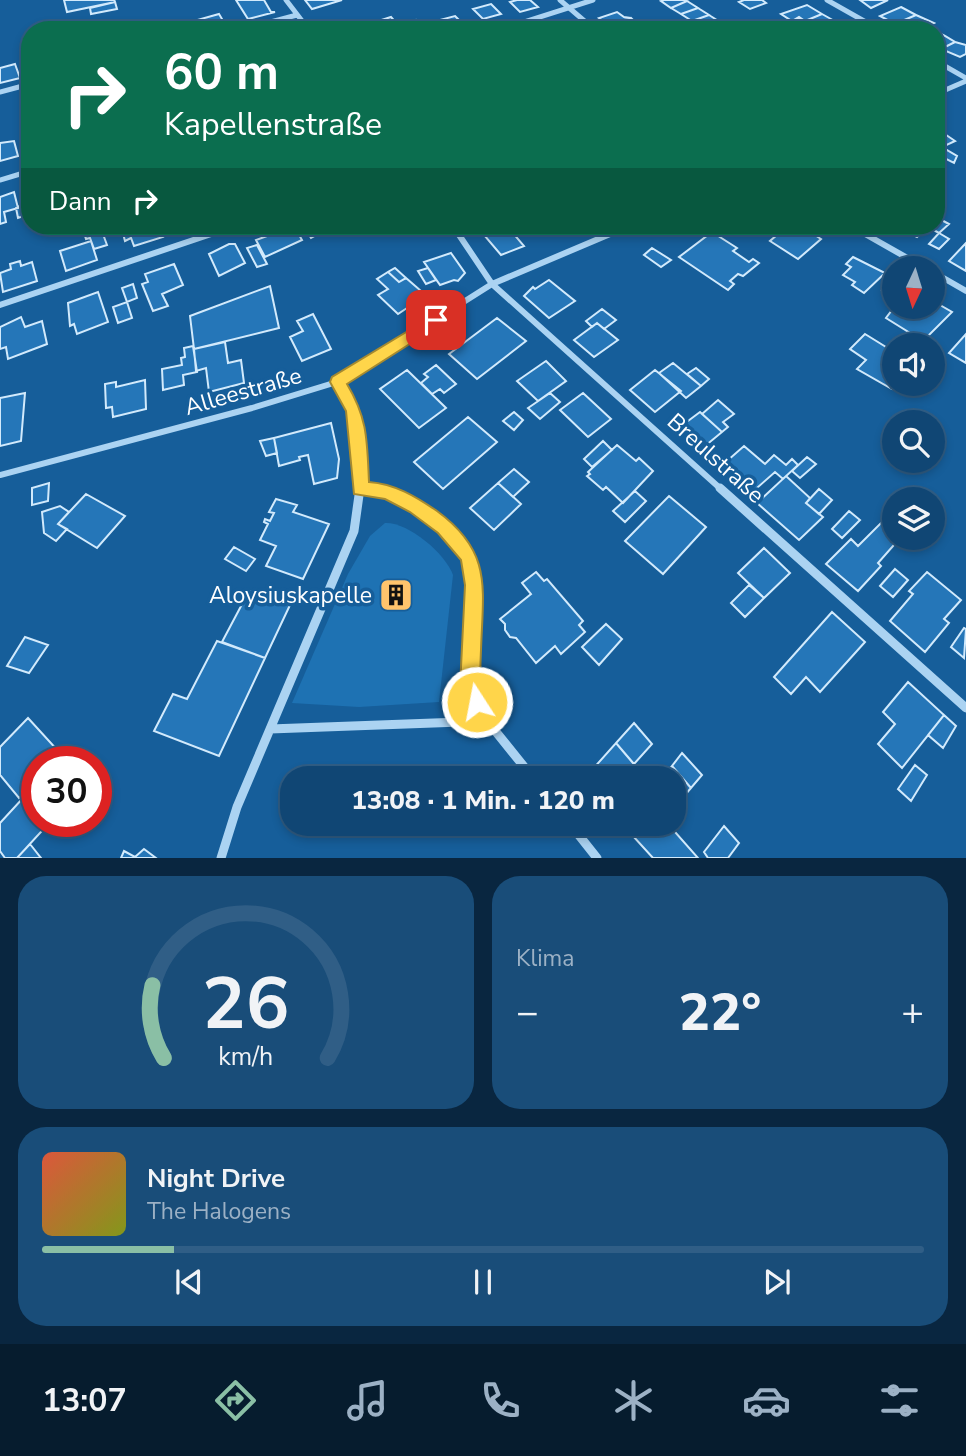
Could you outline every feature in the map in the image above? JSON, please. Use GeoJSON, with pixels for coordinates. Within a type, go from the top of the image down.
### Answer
{"type":"FeatureCollection","features":[{"type":"Feature","properties":{"kind":"street"},"geometry":{"type":"LineString","coordinates":[[286,0],[302,21]]}},
{"type":"Feature","properties":{"kind":"street"},"geometry":{"type":"LineString","coordinates":[[560,0],[585,21]]}},
{"type":"Feature","properties":{"kind":"street"},"geometry":{"type":"LineString","coordinates":[[528,21],[593,0]]}},
{"type":"Feature","properties":{"kind":"street"},"geometry":{"type":"LineString","coordinates":[[827,0],[864,21]]}},
{"type":"Feature","properties":{"kind":"street"},"geometry":{"type":"LineString","coordinates":[[275,21],[298,15]]}},
{"type":"Feature","properties":{"kind":"street"},"geometry":{"type":"LineString","coordinates":[[945,67],[966,80]]}},
{"type":"Feature","properties":{"kind":"street"},"geometry":{"type":"LineString","coordinates":[[945,90],[966,80]]}},
{"type":"Feature","properties":{"kind":"street"},"geometry":{"type":"LineString","coordinates":[[0,92],[21,86]]}},
{"type":"Feature","properties":{"kind":"street"},"geometry":{"type":"LineString","coordinates":[[0,180],[21,174]]}},
{"type":"Feature","properties":{"kind":"street"},"geometry":{"type":"LineString","coordinates":[[0,305],[208,235]]}},
{"type":"Feature","properties":{"kind":"street","name":"Breulstraße"},"geometry":{"type":"LineString","coordinates":[[459,235],[492,284],[966,708]]}},
{"type":"Feature","properties":{"kind":"street","name":"Alleestraße"},"geometry":{"type":"LineString","coordinates":[[0,475],[226,415],[337,382],[492,284],[608,235]]}},
{"type":"Feature","properties":{"kind":"street"},"geometry":{"type":"LineString","coordinates":[[867,235],[904,256]]}},
{"type":"Feature","properties":{"kind":"street"},"geometry":{"type":"LineString","coordinates":[[945,279],[966,291]]}},
{"type":"Feature","properties":{"kind":"street"},"geometry":{"type":"LineString","coordinates":[[222,858],[237,807],[355,531],[360,489],[359,447],[354,410],[337,382]]}},
{"type":"Feature","properties":{"kind":"street"},"geometry":{"type":"LineString","coordinates":[[360,489],[387,491],[416,506],[444,527],[469,556],[474,585],[470,688],[488,721],[524,766]]}},
{"type":"Feature","properties":{"kind":"street"},"geometry":{"type":"LineString","coordinates":[[271,729],[488,721]]}},
{"type":"Feature","properties":{"kind":"street"},"geometry":{"type":"LineString","coordinates":[[580,836],[597,858]]}},
{"type":"Feature","properties":{"kind":"shaded area"},"geometry":{"type":"Polygon","coordinates":[[[385,523],[404,528],[425,540],[442,557],[453,575],[439,702],[359,707],[292,703],[348,574],[370,536],[385,523]]]}},
{"type":"Feature","properties":{"kind":"building"},"geometry":{"type":"Polygon","coordinates":[[[64,0],[114,0],[115,2],[67,12],[64,0]]]}},
{"type":"Feature","properties":{"kind":"building"},"geometry":{"type":"Polygon","coordinates":[[[236,0],[264,0],[271,12],[275,12],[248,19],[236,0]]]}},
{"type":"Feature","properties":{"kind":"building"},"geometry":{"type":"Polygon","coordinates":[[[305,0],[342,0],[312,9],[305,0]]]}},
{"type":"Feature","properties":{"kind":"building"},"geometry":{"type":"Polygon","coordinates":[[[530,0],[538,7],[520,12],[510,2],[530,0]]]}},
{"type":"Feature","properties":{"kind":"building"},"geometry":{"type":"Polygon","coordinates":[[[762,0],[766,3],[750,9],[739,2],[762,0]]]}},
{"type":"Feature","properties":{"kind":"building"},"geometry":{"type":"Polygon","coordinates":[[[860,0],[888,0],[871,8],[860,0]]]}},
{"type":"Feature","properties":{"kind":"building"},"geometry":{"type":"Polygon","coordinates":[[[661,1],[687,1],[671,8],[661,1]]]}},
{"type":"Feature","properties":{"kind":"building"},"geometry":{"type":"Polygon","coordinates":[[[687,1],[698,8],[681,14],[671,8],[687,1]]]}},
{"type":"Feature","properties":{"kind":"building"},"geometry":{"type":"Polygon","coordinates":[[[115,2],[117,9],[91,14],[90,8],[115,2]]]}},
{"type":"Feature","properties":{"kind":"building"},"geometry":{"type":"Polygon","coordinates":[[[491,4],[501,14],[483,19],[473,9],[491,4]]]}},
{"type":"Feature","properties":{"kind":"building"},"geometry":{"type":"Polygon","coordinates":[[[807,5],[822,14],[805,21],[799,17],[792,21],[781,14],[807,5]]]}},
{"type":"Feature","properties":{"kind":"building"},"geometry":{"type":"Polygon","coordinates":[[[901,7],[916,15],[902,21],[889,21],[880,16],[901,7]]]}},
{"type":"Feature","properties":{"kind":"building"},"geometry":{"type":"Polygon","coordinates":[[[698,8],[709,15],[692,21],[681,14],[698,8]]]}},
{"type":"Feature","properties":{"kind":"building"},"geometry":{"type":"Polygon","coordinates":[[[617,12],[631,18],[603,21],[599,18],[617,12]]]}},
{"type":"Feature","properties":{"kind":"building"},"geometry":{"type":"Polygon","coordinates":[[[219,14],[223,21],[194,21],[219,14]]]}},
{"type":"Feature","properties":{"kind":"building"},"geometry":{"type":"Polygon","coordinates":[[[822,14],[834,21],[805,21],[822,14]]]}},
{"type":"Feature","properties":{"kind":"building"},"geometry":{"type":"Polygon","coordinates":[[[709,15],[718,21],[692,21],[709,15]]]}},
{"type":"Feature","properties":{"kind":"building"},"geometry":{"type":"Polygon","coordinates":[[[916,15],[930,21],[902,21],[916,15]]]}},
{"type":"Feature","properties":{"kind":"building"},"geometry":{"type":"Polygon","coordinates":[[[455,16],[460,21],[436,21],[455,16]]]}},
{"type":"Feature","properties":{"kind":"building"},"geometry":{"type":"Polygon","coordinates":[[[391,17],[394,21],[378,21],[391,17]]]}},
{"type":"Feature","properties":{"kind":"building"},"geometry":{"type":"Polygon","coordinates":[[[945,36],[955,42],[945,47],[945,36]]]}},
{"type":"Feature","properties":{"kind":"building"},"geometry":{"type":"Polygon","coordinates":[[[955,42],[966,45],[966,54],[960,57],[945,51],[945,47],[955,42]]]}},
{"type":"Feature","properties":{"kind":"building"},"geometry":{"type":"Polygon","coordinates":[[[15,64],[20,78],[0,83],[0,68],[15,64]]]}},
{"type":"Feature","properties":{"kind":"building"},"geometry":{"type":"Polygon","coordinates":[[[945,134],[955,141],[945,146],[945,134]]]}},
{"type":"Feature","properties":{"kind":"building"},"geometry":{"type":"Polygon","coordinates":[[[14,141],[18,156],[0,161],[0,143],[14,141]]]}},
{"type":"Feature","properties":{"kind":"building"},"geometry":{"type":"Polygon","coordinates":[[[945,149],[957,156],[954,163],[945,158],[945,149]]]}},
{"type":"Feature","properties":{"kind":"building"},"geometry":{"type":"Polygon","coordinates":[[[14,192],[18,208],[4,212],[6,222],[0,224],[0,197],[14,192]]]}},
{"type":"Feature","properties":{"kind":"building"},"geometry":{"type":"Polygon","coordinates":[[[21,206],[21,217],[18,218],[16,208],[21,206]]]}},
{"type":"Feature","properties":{"kind":"building"},"geometry":{"type":"Polygon","coordinates":[[[85,235],[103,235],[107,245],[94,249],[90,238],[86,239],[85,235]]]}},
{"type":"Feature","properties":{"kind":"building"},"geometry":{"type":"Polygon","coordinates":[[[123,235],[163,237],[134,246],[131,238],[125,241],[123,235]]]}},
{"type":"Feature","properties":{"kind":"building"},"geometry":{"type":"Polygon","coordinates":[[[270,235],[299,235],[302,240],[265,257],[256,240],[270,235]]]}},
{"type":"Feature","properties":{"kind":"building"},"geometry":{"type":"Polygon","coordinates":[[[484,235],[515,235],[524,246],[501,255],[484,235]]]}},
{"type":"Feature","properties":{"kind":"building"},"geometry":{"type":"Polygon","coordinates":[[[708,235],[717,235],[737,248],[733,251],[749,262],[753,259],[759,263],[743,276],[738,274],[730,281],[734,284],[728,290],[679,257],[708,235]]]}},
{"type":"Feature","properties":{"kind":"building"},"geometry":{"type":"Polygon","coordinates":[[[777,235],[815,235],[821,239],[798,259],[770,241],[777,235]]]}},
{"type":"Feature","properties":{"kind":"building"},"geometry":{"type":"Polygon","coordinates":[[[937,235],[949,239],[939,249],[929,244],[937,235]]]}},
{"type":"Feature","properties":{"kind":"building"},"geometry":{"type":"Polygon","coordinates":[[[91,241],[97,260],[66,271],[60,251],[91,241]]]}},
{"type":"Feature","properties":{"kind":"building"},"geometry":{"type":"Polygon","coordinates":[[[966,243],[966,271],[949,261],[966,243]]]}},
{"type":"Feature","properties":{"kind":"building"},"geometry":{"type":"Polygon","coordinates":[[[229,244],[235,244],[245,263],[219,276],[209,254],[229,244]]]}},
{"type":"Feature","properties":{"kind":"building"},"geometry":{"type":"Polygon","coordinates":[[[257,245],[267,264],[257,267],[247,248],[257,245]]]}},
{"type":"Feature","properties":{"kind":"building"},"geometry":{"type":"Polygon","coordinates":[[[652,248],[671,260],[661,267],[644,255],[652,248]]]}},
{"type":"Feature","properties":{"kind":"building"},"geometry":{"type":"Polygon","coordinates":[[[451,253],[465,273],[458,281],[440,285],[424,262],[451,253]]]}},
{"type":"Feature","properties":{"kind":"building"},"geometry":{"type":"Polygon","coordinates":[[[853,257],[882,272],[882,276],[864,293],[852,285],[855,282],[843,275],[851,267],[846,264],[853,257]]]}},
{"type":"Feature","properties":{"kind":"building"},"geometry":{"type":"Polygon","coordinates":[[[20,261],[21,266],[32,262],[37,281],[3,292],[0,273],[11,269],[10,264],[20,261]]]}},
{"type":"Feature","properties":{"kind":"building"},"geometry":{"type":"Polygon","coordinates":[[[174,264],[183,285],[162,294],[168,306],[153,311],[142,284],[148,282],[145,274],[174,264]]]}},
{"type":"Feature","properties":{"kind":"building"},"geometry":{"type":"Polygon","coordinates":[[[395,268],[406,278],[399,282],[388,272],[395,268]]]}},
{"type":"Feature","properties":{"kind":"building"},"geometry":{"type":"Polygon","coordinates":[[[428,268],[436,280],[426,284],[418,271],[428,268]]]}},
{"type":"Feature","properties":{"kind":"building"},"geometry":{"type":"Polygon","coordinates":[[[388,272],[399,282],[406,278],[421,291],[413,295],[419,300],[398,314],[378,295],[388,289],[377,279],[388,272]]]}},
{"type":"Feature","properties":{"kind":"building"},"geometry":{"type":"Polygon","coordinates":[[[549,280],[575,301],[549,318],[524,296],[533,287],[535,289],[549,280]]]}},
{"type":"Feature","properties":{"kind":"building"},"geometry":{"type":"Polygon","coordinates":[[[133,284],[137,298],[127,302],[122,288],[133,284]]]}},
{"type":"Feature","properties":{"kind":"building"},"geometry":{"type":"Polygon","coordinates":[[[270,286],[279,328],[194,349],[190,316],[270,286]]]}},
{"type":"Feature","properties":{"kind":"building"},"geometry":{"type":"Polygon","coordinates":[[[98,292],[108,322],[77,334],[74,324],[70,326],[68,303],[98,292]]]}},
{"type":"Feature","properties":{"kind":"building"},"geometry":{"type":"Polygon","coordinates":[[[127,302],[132,318],[118,323],[113,307],[127,302]]]}},
{"type":"Feature","properties":{"kind":"building"},"geometry":{"type":"Polygon","coordinates":[[[945,308],[952,312],[945,319],[945,308]]]}},
{"type":"Feature","properties":{"kind":"building"},"geometry":{"type":"Polygon","coordinates":[[[602,309],[616,320],[604,329],[597,323],[592,327],[586,321],[602,309]]]}},
{"type":"Feature","properties":{"kind":"building"},"geometry":{"type":"Polygon","coordinates":[[[313,314],[331,349],[302,361],[290,337],[303,331],[297,321],[313,314]]]}},
{"type":"Feature","properties":{"kind":"building"},"geometry":{"type":"Polygon","coordinates":[[[21,317],[25,327],[42,321],[47,344],[8,359],[6,347],[0,349],[0,327],[21,317]]]}},
{"type":"Feature","properties":{"kind":"building"},"geometry":{"type":"Polygon","coordinates":[[[497,318],[526,341],[477,379],[449,354],[497,318]]]}},
{"type":"Feature","properties":{"kind":"building"},"geometry":{"type":"Polygon","coordinates":[[[888,319],[945,319],[931,333],[910,333],[888,319]]]}},
{"type":"Feature","properties":{"kind":"building"},"geometry":{"type":"Polygon","coordinates":[[[597,323],[618,340],[594,357],[574,340],[597,323]]]}},
{"type":"Feature","properties":{"kind":"building"},"geometry":{"type":"Polygon","coordinates":[[[865,334],[882,345],[882,383],[857,369],[866,360],[850,349],[865,334]]]}},
{"type":"Feature","properties":{"kind":"building"},"geometry":{"type":"Polygon","coordinates":[[[966,334],[966,363],[949,353],[966,334]]]}},
{"type":"Feature","properties":{"kind":"building"},"geometry":{"type":"Polygon","coordinates":[[[225,342],[228,363],[241,360],[244,383],[209,392],[206,368],[196,371],[194,349],[225,342]]]}},
{"type":"Feature","properties":{"kind":"building"},"geometry":{"type":"Polygon","coordinates":[[[193,346],[197,372],[183,375],[184,385],[163,390],[162,369],[182,365],[184,348],[193,346]]]}},
{"type":"Feature","properties":{"kind":"building"},"geometry":{"type":"Polygon","coordinates":[[[546,361],[566,381],[538,401],[517,381],[546,361]]]}},
{"type":"Feature","properties":{"kind":"building"},"geometry":{"type":"Polygon","coordinates":[[[673,363],[701,386],[686,398],[659,373],[673,363]]]}},
{"type":"Feature","properties":{"kind":"building"},"geometry":{"type":"Polygon","coordinates":[[[436,365],[456,384],[444,393],[440,389],[432,394],[421,383],[428,377],[424,374],[436,365]]]}},
{"type":"Feature","properties":{"kind":"building"},"geometry":{"type":"Polygon","coordinates":[[[696,368],[709,379],[701,386],[687,374],[696,368]]]}},
{"type":"Feature","properties":{"kind":"building"},"geometry":{"type":"Polygon","coordinates":[[[407,370],[446,408],[419,428],[380,389],[407,370]]]}},
{"type":"Feature","properties":{"kind":"building"},"geometry":{"type":"Polygon","coordinates":[[[655,370],[681,391],[655,412],[630,390],[655,370]]]}},
{"type":"Feature","properties":{"kind":"building"},"geometry":{"type":"Polygon","coordinates":[[[145,380],[146,409],[113,417],[112,407],[106,408],[105,384],[116,382],[116,387],[145,380]]]}},
{"type":"Feature","properties":{"kind":"building"},"geometry":{"type":"Polygon","coordinates":[[[25,393],[21,441],[0,446],[0,398],[25,393]]]}},
{"type":"Feature","properties":{"kind":"building"},"geometry":{"type":"Polygon","coordinates":[[[550,393],[560,402],[540,419],[528,408],[550,393]]]}},
{"type":"Feature","properties":{"kind":"building"},"geometry":{"type":"Polygon","coordinates":[[[583,393],[611,419],[588,437],[560,410],[583,393]]]}},
{"type":"Feature","properties":{"kind":"building"},"geometry":{"type":"Polygon","coordinates":[[[718,400],[734,414],[723,422],[728,427],[722,432],[702,414],[718,400]]]}},
{"type":"Feature","properties":{"kind":"building"},"geometry":{"type":"Polygon","coordinates":[[[514,412],[523,420],[514,430],[503,421],[514,412]]]}},
{"type":"Feature","properties":{"kind":"building"},"geometry":{"type":"Polygon","coordinates":[[[700,412],[722,432],[699,451],[676,430],[700,412]]]}},
{"type":"Feature","properties":{"kind":"building"},"geometry":{"type":"Polygon","coordinates":[[[468,417],[497,442],[443,489],[414,462],[468,417]]]}},
{"type":"Feature","properties":{"kind":"building"},"geometry":{"type":"Polygon","coordinates":[[[331,423],[339,459],[337,478],[314,484],[308,455],[279,466],[274,438],[331,423]]]}},
{"type":"Feature","properties":{"kind":"building"},"geometry":{"type":"Polygon","coordinates":[[[274,438],[277,453],[266,456],[260,441],[274,438]]]}},
{"type":"Feature","properties":{"kind":"building"},"geometry":{"type":"Polygon","coordinates":[[[603,441],[612,450],[592,467],[584,459],[603,441]]]}},
{"type":"Feature","properties":{"kind":"building"},"geometry":{"type":"Polygon","coordinates":[[[617,445],[636,461],[639,458],[653,471],[623,503],[606,487],[603,490],[587,476],[617,445]]]}},
{"type":"Feature","properties":{"kind":"building"},"geometry":{"type":"Polygon","coordinates":[[[744,446],[765,464],[774,455],[786,465],[792,459],[798,465],[783,479],[775,472],[749,495],[719,468],[744,446]]]}},
{"type":"Feature","properties":{"kind":"building"},"geometry":{"type":"Polygon","coordinates":[[[807,457],[816,464],[800,478],[792,471],[807,457]]]}},
{"type":"Feature","properties":{"kind":"building"},"geometry":{"type":"Polygon","coordinates":[[[514,469],[529,482],[513,497],[498,483],[514,469]]]}},
{"type":"Feature","properties":{"kind":"building"},"geometry":{"type":"Polygon","coordinates":[[[786,476],[810,498],[806,503],[823,517],[799,540],[757,503],[786,476]]]}},
{"type":"Feature","properties":{"kind":"building"},"geometry":{"type":"Polygon","coordinates":[[[49,483],[48,501],[32,505],[32,488],[49,483]]]}},
{"type":"Feature","properties":{"kind":"building"},"geometry":{"type":"Polygon","coordinates":[[[498,483],[521,504],[494,530],[470,508],[498,483]]]}},
{"type":"Feature","properties":{"kind":"building"},"geometry":{"type":"Polygon","coordinates":[[[819,489],[832,500],[819,514],[806,503],[819,489]]]}},
{"type":"Feature","properties":{"kind":"building"},"geometry":{"type":"Polygon","coordinates":[[[635,491],[646,501],[625,522],[613,511],[635,491]]]}},
{"type":"Feature","properties":{"kind":"building"},"geometry":{"type":"Polygon","coordinates":[[[86,494],[125,516],[97,548],[58,524],[86,494]]]}},
{"type":"Feature","properties":{"kind":"building"},"geometry":{"type":"Polygon","coordinates":[[[669,496],[706,527],[663,574],[625,541],[669,496]]]}},
{"type":"Feature","properties":{"kind":"building"},"geometry":{"type":"Polygon","coordinates":[[[276,499],[297,505],[293,512],[329,524],[303,579],[266,566],[276,546],[260,540],[268,524],[264,522],[265,519],[270,521],[274,513],[269,512],[276,499]]]}},
{"type":"Feature","properties":{"kind":"building"},"geometry":{"type":"Polygon","coordinates":[[[60,506],[69,512],[58,524],[67,529],[56,541],[44,533],[42,512],[60,506]]]}},
{"type":"Feature","properties":{"kind":"building"},"geometry":{"type":"Polygon","coordinates":[[[849,511],[860,520],[842,538],[832,529],[849,511]]]}},
{"type":"Feature","properties":{"kind":"building"},"geometry":{"type":"Polygon","coordinates":[[[882,522],[882,550],[890,550],[878,563],[881,566],[858,591],[826,564],[851,539],[858,546],[882,522]]]}},
{"type":"Feature","properties":{"kind":"building"},"geometry":{"type":"Polygon","coordinates":[[[234,547],[255,559],[246,571],[225,559],[234,547]]]}},
{"type":"Feature","properties":{"kind":"building"},"geometry":{"type":"Polygon","coordinates":[[[764,548],[790,573],[764,598],[738,573],[764,548]]]}},
{"type":"Feature","properties":{"kind":"building"},"geometry":{"type":"Polygon","coordinates":[[[895,569],[908,580],[893,597],[880,586],[895,569]]]}},
{"type":"Feature","properties":{"kind":"building"},"geometry":{"type":"Polygon","coordinates":[[[536,572],[544,581],[547,579],[583,621],[579,625],[585,632],[561,654],[555,646],[536,663],[516,638],[510,637],[500,619],[531,594],[522,583],[536,572]]]}},
{"type":"Feature","properties":{"kind":"building"},"geometry":{"type":"Polygon","coordinates":[[[927,572],[961,600],[944,619],[949,623],[925,652],[890,621],[913,594],[909,591],[927,572]]]}},
{"type":"Feature","properties":{"kind":"building","name":"Aloysiuskapelle"},"geometry":{"type":"Polygon","coordinates":[[[396,580],[407,584],[411,595],[407,606],[396,610],[385,606],[381,595],[385,584],[396,580]]]}},
{"type":"Feature","properties":{"kind":"building"},"geometry":{"type":"Polygon","coordinates":[[[749,585],[764,598],[745,617],[731,603],[749,585]]]}},
{"type":"Feature","properties":{"kind":"building"},"geometry":{"type":"Polygon","coordinates":[[[249,591],[290,605],[265,658],[222,642],[249,591]]]}},
{"type":"Feature","properties":{"kind":"building"},"geometry":{"type":"Polygon","coordinates":[[[832,612],[865,642],[820,692],[806,677],[791,694],[774,677],[832,612]]]}},
{"type":"Feature","properties":{"kind":"building"},"geometry":{"type":"Polygon","coordinates":[[[606,624],[622,639],[599,665],[582,647],[606,624]]]}},
{"type":"Feature","properties":{"kind":"building"},"geometry":{"type":"Polygon","coordinates":[[[964,628],[966,629],[964,658],[951,647],[964,628]]]}},
{"type":"Feature","properties":{"kind":"building"},"geometry":{"type":"Polygon","coordinates":[[[25,637],[48,645],[29,673],[7,666],[25,637]]]}},
{"type":"Feature","properties":{"kind":"building"},"geometry":{"type":"Polygon","coordinates":[[[217,641],[265,658],[219,756],[154,731],[173,694],[187,699],[217,641]]]}},
{"type":"Feature","properties":{"kind":"building"},"geometry":{"type":"Polygon","coordinates":[[[908,682],[944,715],[902,768],[878,744],[895,724],[883,712],[908,682]]]}},
{"type":"Feature","properties":{"kind":"building"},"geometry":{"type":"Polygon","coordinates":[[[944,715],[956,726],[943,748],[928,735],[944,715]]]}},
{"type":"Feature","properties":{"kind":"building"},"geometry":{"type":"Polygon","coordinates":[[[28,718],[54,746],[21,746],[19,798],[0,775],[0,747],[28,718]]]}},
{"type":"Feature","properties":{"kind":"building"},"geometry":{"type":"Polygon","coordinates":[[[634,723],[652,744],[634,764],[616,743],[634,723]]]}},
{"type":"Feature","properties":{"kind":"building"},"geometry":{"type":"Polygon","coordinates":[[[616,743],[635,766],[596,766],[616,743]]]}},
{"type":"Feature","properties":{"kind":"building"},"geometry":{"type":"Polygon","coordinates":[[[682,753],[702,775],[691,788],[686,782],[686,766],[672,766],[682,753]]]}},
{"type":"Feature","properties":{"kind":"building"},"geometry":{"type":"Polygon","coordinates":[[[915,765],[927,775],[911,801],[898,789],[915,765]]]}},
{"type":"Feature","properties":{"kind":"building"},"geometry":{"type":"Polygon","coordinates":[[[21,800],[21,837],[36,837],[17,858],[5,858],[0,851],[0,823],[21,800]]]}},
{"type":"Feature","properties":{"kind":"building"},"geometry":{"type":"Polygon","coordinates":[[[724,826],[739,843],[728,858],[708,858],[704,852],[724,826]]]}},
{"type":"Feature","properties":{"kind":"building"},"geometry":{"type":"Polygon","coordinates":[[[633,836],[679,836],[698,858],[653,858],[633,836]]]}},
{"type":"Feature","properties":{"kind":"building"},"geometry":{"type":"Polygon","coordinates":[[[30,844],[41,858],[17,858],[30,844]]]}},
{"type":"Feature","properties":{"kind":"building"},"geometry":{"type":"Polygon","coordinates":[[[144,849],[156,858],[121,858],[124,851],[135,857],[144,849]]]}},
{"type":"Feature","properties":{"kind":"place","name":"Aloysiuskapelle"},"geometry":{"type":"Point","coordinates":[396,595]}},
{"type":"Feature","properties":{"kind":"route"},"geometry":{"type":"LineString","coordinates":[[436,320],[337,382],[354,410],[359,447],[360,489],[387,491],[416,506],[444,527],[469,556],[474,585],[470,688],[477,702]]}}]}
